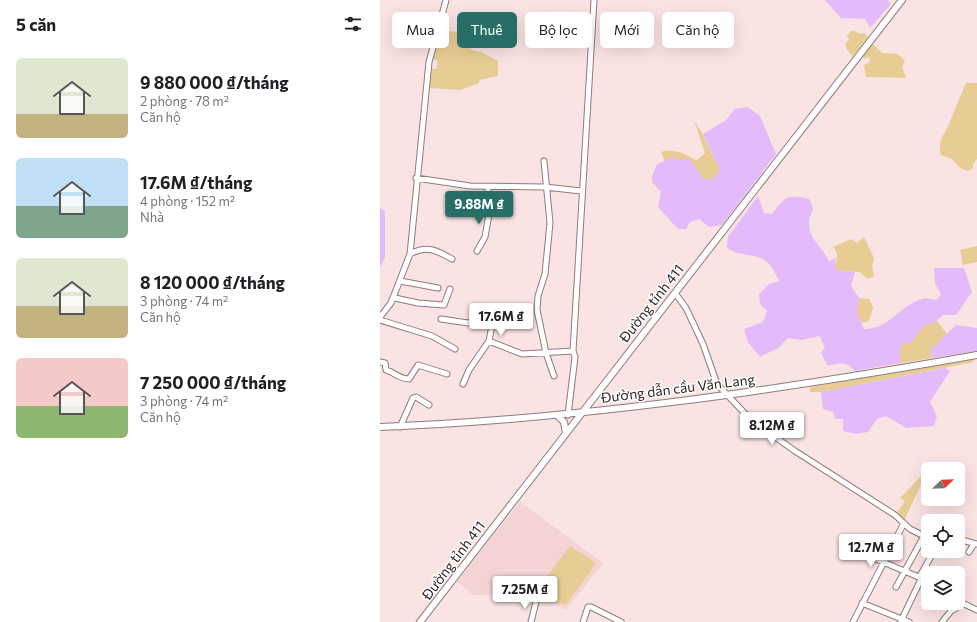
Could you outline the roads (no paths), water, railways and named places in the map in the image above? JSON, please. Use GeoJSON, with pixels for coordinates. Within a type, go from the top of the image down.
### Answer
{"type":"FeatureCollection","features":[{"type":"Feature","properties":{"kind":"main road","name":"Đường tỉnh 411"},"geometry":{"type":"LineString","coordinates":[[420,622],[902,0]]}},
{"type":"Feature","properties":{"kind":"main road","name":"Đường dẫn cầu Văn Lang"},"geometry":{"type":"LineString","coordinates":[[380,427],[400,427],[568,415],[849,378],[977,355]]}},
{"type":"Feature","properties":{"kind":"main road"},"geometry":{"type":"LineString","coordinates":[[594,396],[596,404],[603,410]]}},
{"type":"Feature","properties":{"kind":"main road"},"geometry":{"type":"LineString","coordinates":[[558,416],[564,422],[566,433]]}},
{"type":"Feature","properties":{"kind":"street"},"geometry":{"type":"LineString","coordinates":[[380,317],[392,300],[410,254],[416,178],[429,62],[446,0]]}},
{"type":"Feature","properties":{"kind":"street"},"geometry":{"type":"LineString","coordinates":[[568,415],[575,357],[573,351],[581,191],[594,0]]}},
{"type":"Feature","properties":{"kind":"street"},"geometry":{"type":"LineString","coordinates":[[544,161],[545,187],[548,198],[550,223],[545,274],[538,296],[537,310],[546,353],[554,376]]}},
{"type":"Feature","properties":{"kind":"street"},"geometry":{"type":"LineString","coordinates":[[416,178],[488,187],[545,187],[581,191]]}},
{"type":"Feature","properties":{"kind":"street"},"geometry":{"type":"LineString","coordinates":[[477,251],[485,237],[491,203],[488,200],[488,187]]}},
{"type":"Feature","properties":{"kind":"street"},"geometry":{"type":"LineString","coordinates":[[491,203],[502,205]]}},
{"type":"Feature","properties":{"kind":"street"},"geometry":{"type":"LineString","coordinates":[[410,254],[420,249],[427,248],[452,259]]}},
{"type":"Feature","properties":{"kind":"street"},"geometry":{"type":"LineString","coordinates":[[400,281],[438,288]]}},
{"type":"Feature","properties":{"kind":"street"},"geometry":{"type":"LineString","coordinates":[[392,300],[395,298],[442,306],[446,303],[450,289]]}},
{"type":"Feature","properties":{"kind":"street"},"geometry":{"type":"LineString","coordinates":[[675,293],[686,308],[703,344],[714,379],[751,420],[904,523],[910,529],[921,534]]}},
{"type":"Feature","properties":{"kind":"street"},"geometry":{"type":"LineString","coordinates":[[479,311],[482,323]]}},
{"type":"Feature","properties":{"kind":"street"},"geometry":{"type":"LineString","coordinates":[[441,319],[468,323],[478,320],[482,323],[493,324],[513,320],[514,311]]}},
{"type":"Feature","properties":{"kind":"street"},"geometry":{"type":"LineString","coordinates":[[463,384],[469,370],[489,342],[494,315]]}},
{"type":"Feature","properties":{"kind":"street"},"geometry":{"type":"LineString","coordinates":[[380,320],[431,336],[455,349]]}},
{"type":"Feature","properties":{"kind":"street"},"geometry":{"type":"LineString","coordinates":[[489,342],[522,354],[573,351]]}},
{"type":"Feature","properties":{"kind":"street"},"geometry":{"type":"LineString","coordinates":[[380,362],[385,363],[386,370],[401,378],[409,379],[418,365],[447,374]]}},
{"type":"Feature","properties":{"kind":"street"},"geometry":{"type":"LineString","coordinates":[[400,427],[413,398],[416,397],[429,405]]}},
{"type":"Feature","properties":{"kind":"street"},"geometry":{"type":"LineString","coordinates":[[380,422],[392,427]]}},
{"type":"Feature","properties":{"kind":"street"},"geometry":{"type":"LineString","coordinates":[[853,622],[904,523]]}},
{"type":"Feature","properties":{"kind":"street"},"geometry":{"type":"LineString","coordinates":[[965,541],[975,544],[969,552]]}},
{"type":"Feature","properties":{"kind":"street"},"geometry":{"type":"LineString","coordinates":[[896,587],[904,570],[921,544]]}},
{"type":"Feature","properties":{"kind":"street"},"geometry":{"type":"LineString","coordinates":[[876,559],[921,577],[901,621]]}},
{"type":"Feature","properties":{"kind":"street"},"geometry":{"type":"LineString","coordinates":[[531,622],[536,602]]}},
{"type":"Feature","properties":{"kind":"street"},"geometry":{"type":"LineString","coordinates":[[862,603],[901,621],[909,622]]}},
{"type":"Feature","properties":{"kind":"street"},"geometry":{"type":"LineString","coordinates":[[965,604],[977,610]]}},
{"type":"Feature","properties":{"kind":"street"},"geometry":{"type":"LineString","coordinates":[[583,622],[588,607],[591,607],[621,622]]}},
{"type":"Feature","properties":{"kind":"street"},"geometry":{"type":"LineString","coordinates":[[942,622],[954,610]]}}]}
